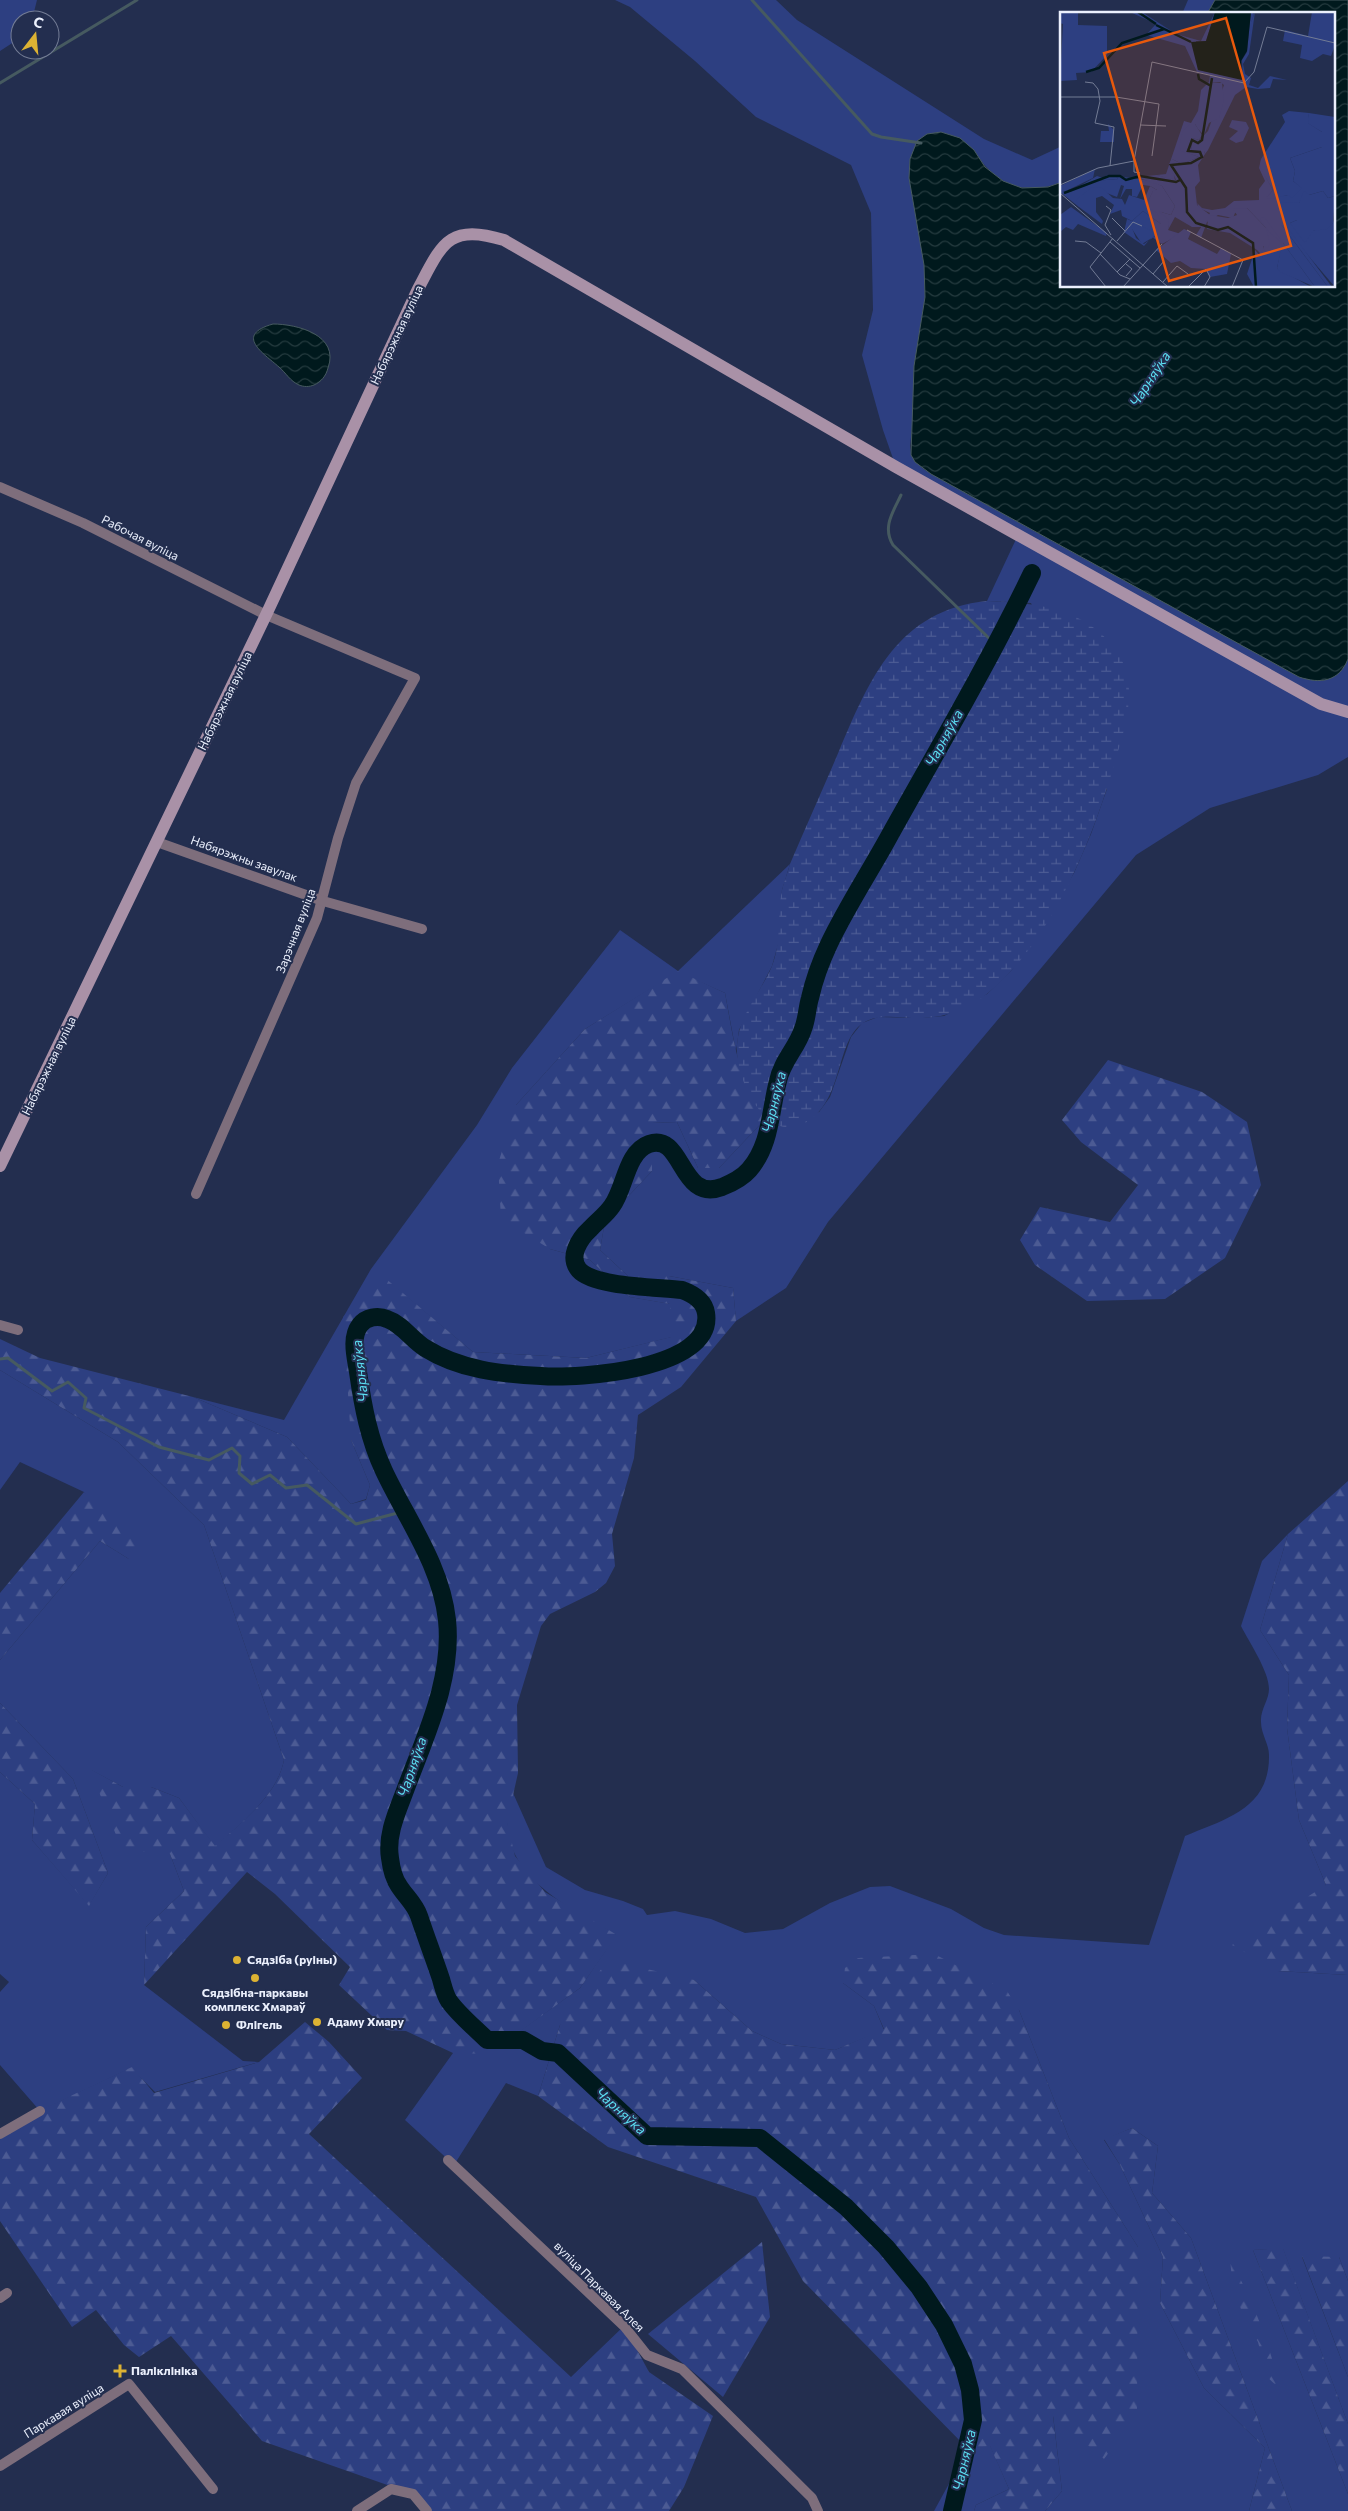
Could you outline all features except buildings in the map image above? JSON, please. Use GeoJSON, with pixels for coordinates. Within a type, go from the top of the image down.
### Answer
{"type":"FeatureCollection","features":[{"type":"Feature","properties":{"kind":"street","name":"Набярэжная вуліца"},"geometry":{"type":"LineString","coordinates":[[0,1166],[266,615],[418,289],[440,249],[451,238],[468,233],[483,234],[504,240],[896,467],[1321,704],[1337,711],[1348,712]]}},
{"type":"Feature","properties":{"kind":"street","name":"Рабочая вуліца"},"geometry":{"type":"LineString","coordinates":[[0,487],[83,523],[266,615],[415,678]]}},
{"type":"Feature","properties":{"kind":"street","name":"Зарэчная вуліца"},"geometry":{"type":"LineString","coordinates":[[196,1194],[323,901],[338,838],[356,783],[415,678]]}},
{"type":"Feature","properties":{"kind":"street","name":"Набярэжны завулак"},"geometry":{"type":"LineString","coordinates":[[157,842],[323,901],[422,929]]}},
{"type":"Feature","properties":{"kind":"street"},"geometry":{"type":"LineString","coordinates":[[0,1325],[18,1330]]}},
{"type":"Feature","properties":{"kind":"street"},"geometry":{"type":"LineString","coordinates":[[0,2134],[40,2111]]}},
{"type":"Feature","properties":{"kind":"street","name":"вуліца Паркавая Алея"},"geometry":{"type":"LineString","coordinates":[[448,2160],[624,2326],[647,2355],[682,2369],[812,2498],[818,2511]]}},
{"type":"Feature","properties":{"kind":"street","name":"Паркавая вуліца"},"geometry":{"type":"LineString","coordinates":[[0,2466],[129,2384],[213,2488]]}},
{"type":"Feature","properties":{"kind":"street"},"geometry":{"type":"LineString","coordinates":[[357,2511],[391,2489],[413,2494],[427,2511]]}},
{"type":"Feature","properties":{"kind":"green space"},"geometry":{"type":"Polygon","coordinates":[[[0,0],[37,0],[34,10],[10,10],[10,44],[0,51],[0,0]]]}},
{"type":"Feature","properties":{"kind":"green space"},"geometry":{"type":"Polygon","coordinates":[[[615,0],[776,0],[797,20],[984,139],[1032,160],[1060,147],[1060,183],[1035,188],[1022,187],[1000,179],[982,162],[974,150],[924,265],[925,297],[914,366],[911,455],[922,468],[931,474],[1299,677],[1346,664],[1348,659],[1348,757],[1318,775],[1210,808],[1136,855],[828,1222],[786,1288],[736,1321],[733,1288],[669,1276],[628,1276],[600,1250],[605,1221],[652,1171],[652,1123],[677,1122],[698,1168],[719,1168],[766,1118],[779,1126],[819,1112],[830,1097],[851,1037],[862,1023],[878,1017],[921,1018],[944,1016],[987,994],[1011,971],[1034,940],[1074,873],[1091,834],[1107,789],[1031,603],[987,601],[1018,535],[896,467],[883,430],[862,355],[873,310],[871,213],[851,165],[756,117],[695,61],[630,7],[615,0]]]}},
{"type":"Feature","properties":{"kind":"green space"},"geometry":{"type":"Polygon","coordinates":[[[1188,0],[1215,0],[1208,12],[1183,12],[1188,0]]]}},
{"type":"Feature","properties":{"kind":"green space"},"geometry":{"type":"Polygon","coordinates":[[[987,601],[1043,607],[1077,618],[1092,627],[1106,639],[1118,654],[1125,667],[1128,680],[1128,709],[1118,752],[1094,826],[1081,857],[1050,918],[1031,947],[1011,972],[981,999],[949,1014],[916,1018],[884,1017],[863,1023],[854,1032],[847,1044],[833,1088],[826,1102],[816,1114],[803,1124],[790,1128],[777,1125],[756,1106],[748,1092],[738,1063],[737,1051],[740,1027],[744,1017],[767,977],[775,957],[782,890],[790,864],[863,698],[891,652],[909,633],[931,618],[956,607],[987,601]]]}},
{"type":"Feature","properties":{"kind":"green space"},"geometry":{"type":"Polygon","coordinates":[[[790,864],[782,890],[779,941],[772,966],[739,1030],[736,1052],[725,993],[678,972],[585,1029],[516,1105],[550,1249],[590,1260],[630,1297],[671,1304],[672,1337],[586,1358],[473,1352],[385,1279],[351,1440],[370,1485],[366,1499],[351,1504],[287,1437],[193,1397],[284,1420],[371,1269],[477,1125],[512,1068],[620,930],[678,971],[790,864]]]}},
{"type":"Feature","properties":{"kind":"green space"},"geometry":{"type":"Polygon","coordinates":[[[678,971],[725,993],[734,1042],[743,1074],[749,1090],[766,1118],[719,1168],[698,1168],[677,1122],[652,1123],[652,1171],[605,1221],[600,1250],[628,1276],[669,1276],[733,1288],[736,1321],[681,1387],[638,1415],[634,1458],[612,1534],[615,1566],[606,1583],[595,1592],[550,1614],[541,1626],[517,1705],[518,1773],[507,1822],[515,1856],[545,1892],[617,1935],[580,1988],[489,2054],[453,2053],[406,2031],[387,2030],[339,1985],[350,1967],[275,1894],[247,1872],[144,1985],[146,1927],[184,1891],[170,1854],[122,1850],[90,1769],[123,1787],[151,1787],[179,1798],[215,1846],[257,1808],[266,1797],[280,1773],[284,1760],[204,1525],[118,1442],[0,1370],[0,1339],[40,1358],[193,1397],[287,1437],[351,1504],[366,1500],[370,1485],[351,1440],[343,1317],[385,1278],[473,1352],[586,1358],[671,1337],[670,1304],[630,1297],[590,1260],[550,1249],[501,1219],[498,1164],[516,1105],[585,1029],[678,971]]]}},
{"type":"Feature","properties":{"kind":"green space"},"geometry":{"type":"Polygon","coordinates":[[[1108,1060],[1202,1092],[1247,1122],[1261,1185],[1225,1258],[1165,1299],[1087,1301],[1035,1265],[1020,1240],[1040,1207],[1110,1222],[1138,1185],[1081,1142],[1062,1120],[1108,1060]]]}},
{"type":"Feature","properties":{"kind":"green space"},"geometry":{"type":"Polygon","coordinates":[[[0,1370],[118,1442],[204,1525],[284,1760],[280,1773],[266,1797],[257,1808],[215,1847],[179,1798],[151,1787],[123,1787],[91,1770],[170,1854],[184,1891],[146,1927],[144,1985],[243,2061],[259,2062],[155,2092],[131,2068],[40,2111],[0,2065],[0,1992],[9,1982],[0,1974],[0,1772],[35,1804],[32,1840],[89,1905],[108,1873],[73,1779],[0,1703],[0,1660],[100,1541],[129,1559],[84,1492],[20,1462],[0,1490],[0,1370]]]}},
{"type":"Feature","properties":{"kind":"green space"},"geometry":{"type":"Polygon","coordinates":[[[1348,1481],[1348,1975],[1278,1971],[1232,1945],[1326,1885],[1299,1820],[1287,1728],[1289,1675],[1260,1630],[1288,1534],[1348,1481]]]}},
{"type":"Feature","properties":{"kind":"green space"},"geometry":{"type":"Polygon","coordinates":[[[84,1492],[145,1547],[129,1559],[100,1541],[0,1660],[0,1593],[84,1492]]]}},
{"type":"Feature","properties":{"kind":"green space"},"geometry":{"type":"Polygon","coordinates":[[[1288,1534],[1260,1630],[1289,1675],[1287,1728],[1299,1820],[1326,1885],[1278,1971],[1348,1975],[1348,2281],[1339,2257],[1302,2257],[1348,2377],[1348,2424],[1283,2249],[1253,2250],[1348,2494],[1348,2511],[1292,2511],[1191,2238],[1152,2193],[1158,2146],[1132,2128],[1104,2140],[1120,2165],[1163,2257],[1160,2303],[1204,2388],[1265,2448],[1249,2511],[1045,2511],[1062,2491],[1053,2415],[1138,2247],[1069,2138],[1019,2010],[843,1983],[874,2006],[884,2030],[835,2050],[781,2044],[752,2031],[694,1980],[560,2025],[538,2096],[506,2083],[454,2165],[405,2120],[453,2053],[489,2053],[580,1988],[616,1935],[581,1915],[546,1891],[531,1877],[519,1861],[510,1843],[507,1823],[513,1793],[546,1867],[585,1890],[643,1909],[647,1915],[675,1911],[711,1919],[745,1933],[783,1929],[830,1903],[870,1887],[890,1886],[951,1909],[984,1928],[1004,1935],[1149,1945],[1185,1836],[1215,1824],[1242,1809],[1253,1800],[1262,1788],[1267,1773],[1269,1751],[1261,1722],[1269,1689],[1262,1665],[1241,1626],[1262,1561],[1288,1534]]]}},
{"type":"Feature","properties":{"kind":"green space"},"geometry":{"type":"Polygon","coordinates":[[[0,1703],[73,1779],[108,1873],[89,1906],[32,1840],[35,1804],[0,1772],[0,1703]]]}},
{"type":"Feature","properties":{"kind":"green space"},"geometry":{"type":"Polygon","coordinates":[[[934,1954],[1007,1991],[1019,2010],[1069,2138],[1138,2247],[1137,2414],[1104,2459],[1053,2416],[1062,2491],[1045,2511],[974,2511],[976,2505],[1009,2489],[990,2446],[968,2449],[803,2281],[756,2197],[608,2147],[538,2096],[560,2025],[608,1960],[694,1980],[752,2031],[781,2044],[835,2050],[884,2029],[874,2006],[843,1983],[845,1968],[858,1958],[934,1954]]]}},
{"type":"Feature","properties":{"kind":"green space"},"geometry":{"type":"Polygon","coordinates":[[[305,2022],[329,2042],[362,2078],[309,2134],[571,2377],[624,2326],[649,2372],[713,2416],[684,2487],[669,2511],[427,2511],[413,2494],[262,2441],[171,2336],[139,2357],[124,2345],[96,2310],[72,2327],[0,2221],[0,2134],[45,2108],[132,2067],[154,2093],[259,2062],[305,2022]]]}},
{"type":"Feature","properties":{"kind":"green space"},"geometry":{"type":"Polygon","coordinates":[[[1132,2128],[1158,2146],[1152,2193],[1191,2238],[1292,2511],[1249,2511],[1265,2448],[1204,2388],[1160,2303],[1163,2257],[1120,2165],[1104,2139],[1132,2128]]]}},
{"type":"Feature","properties":{"kind":"green space"},"geometry":{"type":"Polygon","coordinates":[[[762,2242],[770,2317],[723,2397],[648,2334],[762,2242]]]}},
{"type":"Feature","properties":{"kind":"green space"},"geometry":{"type":"Polygon","coordinates":[[[1283,2248],[1348,2424],[1348,2494],[1253,2250],[1283,2248]]]}},
{"type":"Feature","properties":{"kind":"green space"},"geometry":{"type":"Polygon","coordinates":[[[1302,2256],[1339,2257],[1348,2281],[1348,2377],[1302,2256]]]}},
{"type":"Feature","properties":{"kind":"green space"},"geometry":{"type":"Polygon","coordinates":[[[1230,2259],[1246,2290],[1259,2322],[1271,2354],[1279,2388],[1267,2377],[1258,2342],[1246,2322],[1233,2289],[1230,2259]]]}},
{"type":"Feature","properties":{"kind":"green space"},"geometry":{"type":"Polygon","coordinates":[[[990,2445],[1009,2489],[976,2505],[974,2511],[934,2511],[968,2449],[990,2445]]]}},
{"type":"Feature","properties":{"kind":"water"},"geometry":{"type":"Polygon","coordinates":[[[1215,0],[1348,0],[1348,659],[1340,672],[1328,679],[1314,680],[1299,677],[931,474],[915,462],[911,455],[914,366],[925,297],[924,265],[909,178],[910,159],[917,141],[927,134],[941,132],[960,138],[974,150],[985,167],[1003,181],[1022,188],[1048,187],[1060,183],[1060,288],[1336,288],[1336,12],[1208,12],[1215,0]]]}},
{"type":"Feature","properties":{"kind":"water"},"geometry":{"type":"Polygon","coordinates":[[[273,324],[304,329],[322,340],[328,347],[330,357],[328,368],[326,374],[319,382],[312,386],[301,386],[291,379],[255,344],[255,333],[261,328],[273,324]]]}},
{"type":"Feature","properties":{"kind":"waterway"},"geometry":{"type":"LineString","coordinates":[[0,83],[137,0]]}},
{"type":"Feature","properties":{"kind":"waterway"},"geometry":{"type":"LineString","coordinates":[[752,0],[872,134],[921,143]]}},
{"type":"Feature","properties":{"kind":"waterway"},"geometry":{"type":"LineString","coordinates":[[901,495],[892,514],[888,532],[893,545],[996,645]]}},
{"type":"Feature","properties":{"kind":"waterway","name":"Чарняўка"},"geometry":{"type":"LineString","coordinates":[[952,2511],[973,2420],[970,2390],[963,2364],[944,2325],[919,2287],[886,2247],[846,2207],[760,2138],[647,2136],[558,2053],[542,2051],[523,2040],[487,2040],[457,2011],[448,1999],[417,1912],[396,1880],[391,1865],[389,1849],[391,1831],[429,1727],[442,1685],[448,1642],[447,1620],[438,1580],[422,1543],[393,1489],[374,1447],[362,1398],[354,1342],[357,1330],[363,1322],[380,1317],[392,1321],[425,1348],[467,1366],[496,1372],[559,1376],[611,1372],[640,1367],[667,1359],[689,1347],[703,1332],[705,1308],[694,1296],[682,1290],[612,1283],[587,1276],[576,1265],[576,1248],[586,1233],[612,1206],[635,1155],[641,1148],[649,1144],[660,1143],[669,1148],[689,1177],[697,1185],[708,1189],[722,1187],[737,1180],[749,1170],[756,1160],[766,1139],[780,1074],[803,1029],[814,984],[829,944],[981,672],[1032,573]]}},
{"type":"Feature","properties":{"kind":"waterway"},"geometry":{"type":"LineString","coordinates":[[0,1359],[8,1358],[52,1391],[68,1382],[86,1398],[84,1408],[159,1447],[209,1460],[232,1448],[240,1456],[239,1473],[252,1484],[270,1475],[286,1488],[307,1485],[356,1524],[405,1511]]}},
{"type":"Feature","properties":{"kind":"place","name":"Сядзіба (руіны)"},"geometry":{"type":"Point","coordinates":[237,1960]}},
{"type":"Feature","properties":{"kind":"place","name":"Сядзібна-паркавы комплекс Хмараў"},"geometry":{"type":"Point","coordinates":[255,1978]}},
{"type":"Feature","properties":{"kind":"place","name":"Адаму Хмару"},"geometry":{"type":"Point","coordinates":[317,2022]}},
{"type":"Feature","properties":{"kind":"place","name":"Флігель"},"geometry":{"type":"Point","coordinates":[226,2025]}},
{"type":"Feature","properties":{"kind":"place","name":"Паліклініка"},"geometry":{"type":"Point","coordinates":[120,2371]}}]}
